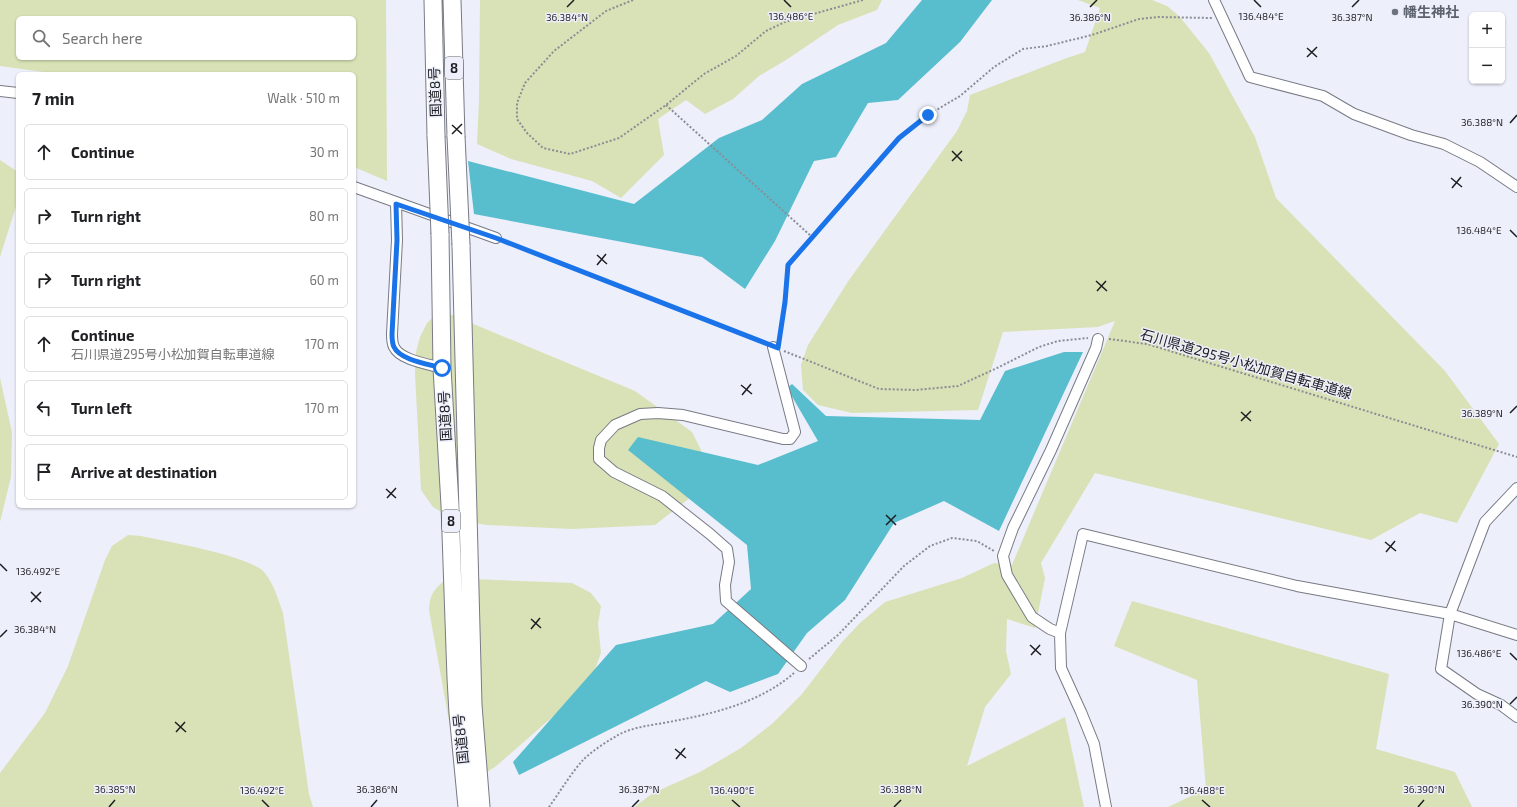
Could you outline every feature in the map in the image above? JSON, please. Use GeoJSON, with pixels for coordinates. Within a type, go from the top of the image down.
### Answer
{"type":"FeatureCollection","features":[{"type":"Feature","properties":{"kind":"highway","name":"国道8号"},"geometry":{"type":"LineString","coordinates":[[432,0],[440,234],[442,368],[450,505],[458,713],[467,807]]}},
{"type":"Feature","properties":{"kind":"highway","name":"国道8号"},"geometry":{"type":"LineString","coordinates":[[452,0],[461,245],[473,705],[481,807]]}},
{"type":"Feature","properties":{"kind":"highway"},"geometry":{"type":"LineString","coordinates":[[473,705],[490,807]]}},
{"type":"Feature","properties":{"kind":"highway"},"geometry":{"type":"LineString","coordinates":[[457,807],[458,713]]}},
{"type":"Feature","properties":{"kind":"street"},"geometry":{"type":"LineString","coordinates":[[1214,0],[1250,78],[1323,96],[1354,114],[1444,144],[1480,162],[1517,187]]}},
{"type":"Feature","properties":{"kind":"street"},"geometry":{"type":"LineString","coordinates":[[0,91],[16,93]]}},
{"type":"Feature","properties":{"kind":"street"},"geometry":{"type":"LineString","coordinates":[[356,188],[396,204],[496,238]]}},
{"type":"Feature","properties":{"kind":"street"},"geometry":{"type":"LineString","coordinates":[[396,204],[397,240],[392,334],[393,345],[397,352],[404,356],[442,368]]}},
{"type":"Feature","properties":{"kind":"street"},"geometry":{"type":"LineString","coordinates":[[1060,633],[1032,618],[1007,575],[1003,556],[1013,528],[1051,450],[1096,348],[1098,339]]}},
{"type":"Feature","properties":{"kind":"street"},"geometry":{"type":"LineString","coordinates":[[775,348],[795,432],[790,439],[782,439],[683,415],[640,414],[615,425],[601,440],[599,459],[614,472],[662,496],[727,549],[729,562],[725,585],[726,601],[798,663]]}},
{"type":"Feature","properties":{"kind":"street"},"geometry":{"type":"LineString","coordinates":[[1517,488],[1485,522],[1450,614],[1441,669],[1477,694],[1501,705],[1517,717]]}},
{"type":"Feature","properties":{"kind":"street"},"geometry":{"type":"LineString","coordinates":[[1106,807],[1094,744],[1061,668],[1060,633],[1083,534],[1297,586],[1450,614],[1517,635]]}},
{"type":"Feature","properties":{"kind":"path"},"geometry":{"type":"LineString","coordinates":[[633,0],[606,11],[554,51],[525,83],[517,103],[517,119],[527,133],[543,148],[570,154],[619,138],[665,105],[704,74],[736,56],[766,31],[790,20],[863,0]]}},
{"type":"Feature","properties":{"kind":"path"},"geometry":{"type":"LineString","coordinates":[[775,348],[785,302],[788,265],[899,138],[928,115],[960,96],[994,67],[1023,49],[1048,46],[1092,35],[1138,19],[1158,17],[1223,19]]}},
{"type":"Feature","properties":{"kind":"path"},"geometry":{"type":"LineString","coordinates":[[665,105],[812,237]]}},
{"type":"Feature","properties":{"kind":"path","name":"石川県道295号小松加賀自転車道線"},"geometry":{"type":"LineString","coordinates":[[496,238],[879,388],[916,390],[958,386],[1038,347],[1058,341],[1082,338],[1112,339],[1147,344],[1517,457]]}},
{"type":"Feature","properties":{"kind":"path"},"geometry":{"type":"LineString","coordinates":[[549,807],[583,760],[615,737],[639,728],[705,715],[753,699],[784,682],[798,663],[838,635],[904,566],[930,546],[952,538],[977,541],[1003,556]]}},
{"type":"Feature","properties":{"kind":"green space"},"geometry":{"type":"Polygon","coordinates":[[[0,0],[386,0],[387,181],[356,168],[356,72],[44,72],[0,66],[0,0]]]}},
{"type":"Feature","properties":{"kind":"green space"},"geometry":{"type":"Polygon","coordinates":[[[480,0],[882,0],[877,10],[838,25],[786,60],[759,76],[733,99],[705,114],[686,100],[658,119],[664,155],[621,198],[592,181],[511,159],[477,144],[480,0]]]}},
{"type":"Feature","properties":{"kind":"green space"},"geometry":{"type":"Polygon","coordinates":[[[1078,0],[1152,0],[1167,6],[1179,16],[1209,53],[1255,137],[1276,198],[1445,371],[1499,444],[1457,523],[1420,513],[1371,540],[1095,473],[1041,563],[1045,578],[1035,628],[1007,619],[1006,651],[1011,674],[985,707],[967,766],[1065,717],[1084,807],[635,807],[653,793],[700,772],[741,748],[773,723],[802,694],[842,642],[860,623],[885,602],[962,578],[994,563],[1012,565],[1115,321],[1098,327],[1003,332],[978,410],[852,413],[818,405],[803,390],[801,365],[808,345],[849,280],[957,131],[967,111],[970,95],[1085,52],[1100,8],[1078,0]]]}},
{"type":"Feature","properties":{"kind":"green space"},"geometry":{"type":"Polygon","coordinates":[[[0,160],[16,171],[16,206],[0,257],[0,160]]]}},
{"type":"Feature","properties":{"kind":"green space"},"geometry":{"type":"Polygon","coordinates":[[[447,313],[635,391],[692,432],[704,456],[700,490],[655,525],[572,529],[486,525],[453,519],[433,507],[421,490],[415,373],[416,352],[420,337],[427,323],[436,314],[447,313]]]}},
{"type":"Feature","properties":{"kind":"green space"},"geometry":{"type":"Polygon","coordinates":[[[0,378],[12,432],[11,477],[0,522],[0,378]]]}},
{"type":"Feature","properties":{"kind":"green space"},"geometry":{"type":"Polygon","coordinates":[[[128,535],[168,541],[225,555],[256,566],[264,572],[275,592],[283,613],[309,794],[313,807],[0,807],[0,773],[45,713],[68,666],[105,560],[112,546],[128,535]]]}},
{"type":"Feature","properties":{"kind":"green space"},"geometry":{"type":"Polygon","coordinates":[[[447,578],[572,583],[591,593],[601,606],[598,624],[601,653],[594,672],[558,712],[495,767],[477,778],[455,754],[429,610],[430,600],[434,592],[447,578]]]}},
{"type":"Feature","properties":{"kind":"green space"},"geometry":{"type":"Polygon","coordinates":[[[1132,601],[1389,674],[1376,749],[1455,772],[1472,807],[1168,807],[1206,789],[1197,680],[1114,646],[1132,601]]]}},
{"type":"Feature","properties":{"kind":"water"},"geometry":{"type":"Polygon","coordinates":[[[922,0],[992,0],[960,42],[898,100],[868,103],[836,157],[814,161],[775,241],[745,289],[702,257],[474,214],[468,161],[634,204],[719,138],[762,120],[802,84],[886,43],[922,0]]]}},
{"type":"Feature","properties":{"kind":"water"},"geometry":{"type":"Polygon","coordinates":[[[1064,352],[1083,352],[999,531],[944,501],[894,523],[845,600],[807,633],[778,674],[730,692],[706,681],[519,775],[513,762],[616,645],[713,624],[751,589],[747,545],[628,450],[638,437],[758,465],[818,441],[787,388],[792,384],[826,416],[980,420],[1005,371],[1064,352]]]}},
{"type":"Feature","properties":{"kind":"place","name":"幡生神社"},"geometry":{"type":"Point","coordinates":[1395,12]}},
{"type":"Feature","properties":{"kind":"route"},"geometry":{"type":"LineString","coordinates":[[442,368],[412,360],[397,352],[393,345],[392,334],[397,240],[396,204],[496,238],[778,348],[785,302],[788,265],[899,138],[928,115]]}}]}
